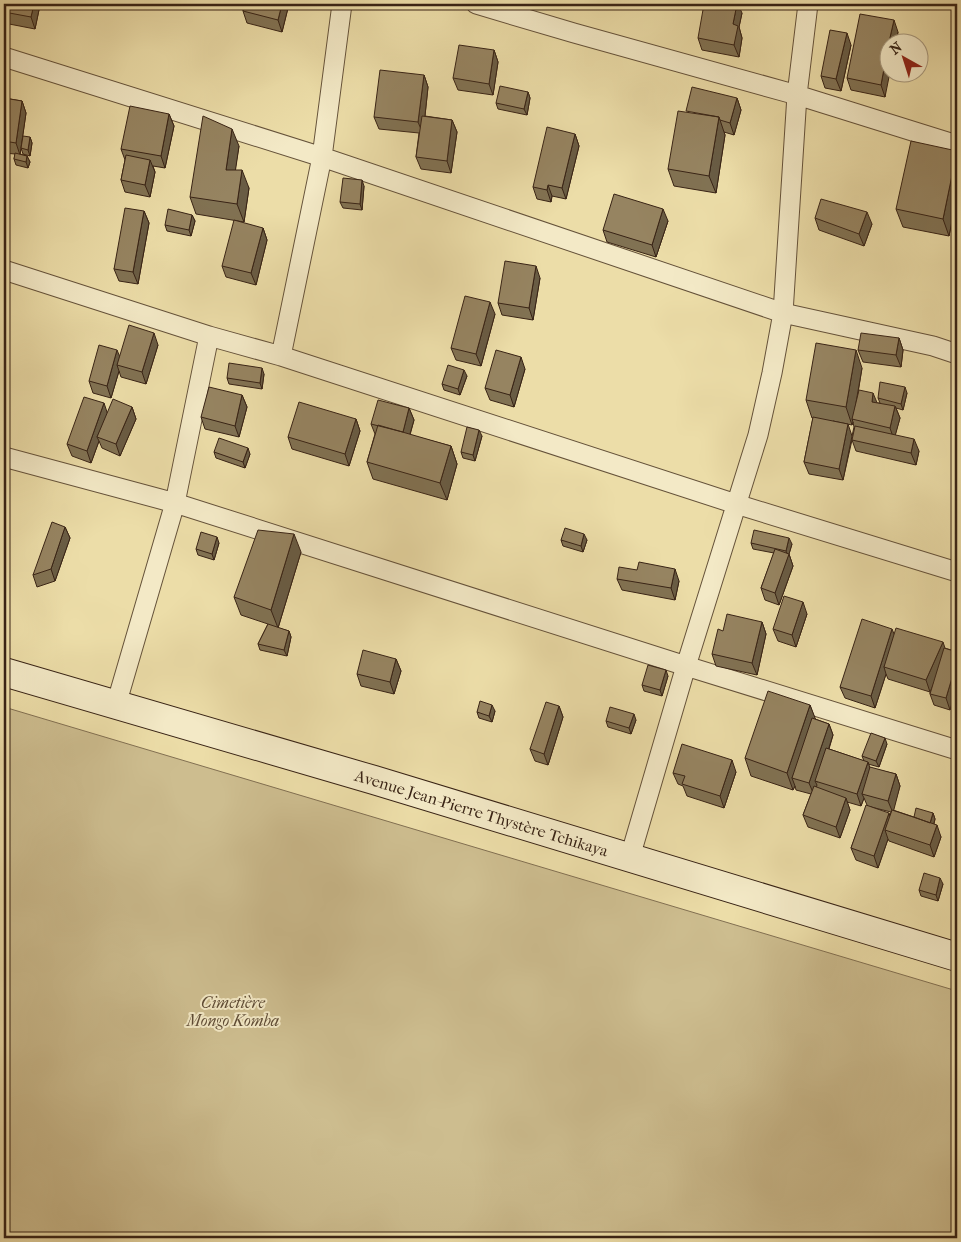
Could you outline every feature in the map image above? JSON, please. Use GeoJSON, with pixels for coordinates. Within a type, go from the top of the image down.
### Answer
{"type":"FeatureCollection","features":[{"type":"Feature","properties":{"kind":"street"},"geometry":{"type":"LineString","coordinates":[[281,356],[322,157],[342,4]]}},
{"type":"Feature","properties":{"kind":"street"},"geometry":{"type":"LineString","coordinates":[[476,4],[798,95],[957,145]]}},
{"type":"Feature","properties":{"kind":"street"},"geometry":{"type":"LineString","coordinates":[[630,857],[686,666],[758,435],[772,373],[783,312],[798,95],[808,4]]}},
{"type":"Feature","properties":{"kind":"street"},"geometry":{"type":"LineString","coordinates":[[4,57],[322,157],[783,312],[933,346],[957,354]]}},
{"type":"Feature","properties":{"kind":"street"},"geometry":{"type":"LineString","coordinates":[[4,270],[209,336],[281,356],[736,504],[957,572]]}},
{"type":"Feature","properties":{"kind":"street"},"geometry":{"type":"LineString","coordinates":[[116,705],[175,503],[209,336]]}},
{"type":"Feature","properties":{"kind":"street"},"geometry":{"type":"LineString","coordinates":[[4,457],[175,503],[686,666],[957,750]]}},
{"type":"Feature","properties":{"kind":"street","name":"Avenue Jean-Pierre Thystère Tchikaya"},"geometry":{"type":"LineString","coordinates":[[4,672],[365,777],[957,957]]}},
{"type":"Feature","properties":{"kind":"green space","name":"Cimetière Mongo Komba"},"geometry":{"type":"Polygon","coordinates":[[[4,707],[957,991],[957,1238],[4,1238],[4,707]]]}},
{"type":"Feature","properties":{"kind":"building"},"geometry":{"type":"Polygon","coordinates":[[[4,4],[34,4],[31,17],[4,12],[4,4]]]}},
{"type":"Feature","properties":{"kind":"building"},"geometry":{"type":"Polygon","coordinates":[[[245,4],[282,4],[278,20],[243,11],[245,4]]]}},
{"type":"Feature","properties":{"kind":"building"},"geometry":{"type":"Polygon","coordinates":[[[704,4],[737,4],[733,24],[738,26],[734,45],[698,38],[704,4]]]}},
{"type":"Feature","properties":{"kind":"building"},"geometry":{"type":"Polygon","coordinates":[[[860,14],[894,20],[891,32],[878,32],[878,82],[882,82],[881,85],[847,78],[860,14]]]}},
{"type":"Feature","properties":{"kind":"building"},"geometry":{"type":"Polygon","coordinates":[[[830,30],[847,33],[836,79],[821,76],[830,30]]]}},
{"type":"Feature","properties":{"kind":"building"},"geometry":{"type":"Polygon","coordinates":[[[459,45],[494,50],[489,84],[453,78],[459,45]]]}},
{"type":"Feature","properties":{"kind":"building"},"geometry":{"type":"Polygon","coordinates":[[[380,70],[424,75],[418,122],[374,117],[380,70]]]}},
{"type":"Feature","properties":{"kind":"building"},"geometry":{"type":"Polygon","coordinates":[[[500,86],[528,92],[524,109],[496,103],[500,86]]]}},
{"type":"Feature","properties":{"kind":"building"},"geometry":{"type":"Polygon","coordinates":[[[692,87],[737,98],[730,123],[720,120],[719,117],[686,111],[692,87]]]}},
{"type":"Feature","properties":{"kind":"building"},"geometry":{"type":"Polygon","coordinates":[[[4,98],[22,101],[16,143],[4,141],[4,98]]]}},
{"type":"Feature","properties":{"kind":"building"},"geometry":{"type":"Polygon","coordinates":[[[130,106],[169,114],[161,156],[121,149],[130,106]]]}},
{"type":"Feature","properties":{"kind":"building"},"geometry":{"type":"Polygon","coordinates":[[[678,111],[719,117],[709,176],[668,169],[678,111]]]}},
{"type":"Feature","properties":{"kind":"building"},"geometry":{"type":"Polygon","coordinates":[[[203,116],[232,129],[226,170],[242,170],[237,204],[190,197],[203,116]]]}},
{"type":"Feature","properties":{"kind":"building"},"geometry":{"type":"Polygon","coordinates":[[[422,116],[452,120],[447,161],[416,157],[422,116]]]}},
{"type":"Feature","properties":{"kind":"building"},"geometry":{"type":"Polygon","coordinates":[[[547,127],[575,134],[562,188],[548,185],[547,190],[533,187],[547,127]]]}},
{"type":"Feature","properties":{"kind":"building"},"geometry":{"type":"Polygon","coordinates":[[[23,136],[30,137],[28,150],[21,148],[23,136]]]}},
{"type":"Feature","properties":{"kind":"building"},"geometry":{"type":"Polygon","coordinates":[[[911,141],[957,151],[943,219],[896,209],[911,141]]]}},
{"type":"Feature","properties":{"kind":"building"},"geometry":{"type":"Polygon","coordinates":[[[15,153],[27,156],[26,162],[14,159],[15,153]]]}},
{"type":"Feature","properties":{"kind":"building"},"geometry":{"type":"Polygon","coordinates":[[[126,155],[150,160],[145,185],[121,180],[126,155]]]}},
{"type":"Feature","properties":{"kind":"building"},"geometry":{"type":"Polygon","coordinates":[[[343,178],[362,180],[360,204],[340,202],[343,178]]]}},
{"type":"Feature","properties":{"kind":"building"},"geometry":{"type":"Polygon","coordinates":[[[614,194],[663,209],[652,245],[603,230],[614,194]]]}},
{"type":"Feature","properties":{"kind":"building"},"geometry":{"type":"Polygon","coordinates":[[[821,199],[867,212],[859,234],[815,218],[821,199]]]}},
{"type":"Feature","properties":{"kind":"building"},"geometry":{"type":"Polygon","coordinates":[[[125,208],[144,211],[133,272],[114,269],[125,208]]]}},
{"type":"Feature","properties":{"kind":"building"},"geometry":{"type":"Polygon","coordinates":[[[168,209],[192,215],[189,230],[165,225],[168,209]]]}},
{"type":"Feature","properties":{"kind":"building"},"geometry":{"type":"Polygon","coordinates":[[[234,220],[263,228],[251,273],[222,266],[234,220]]]}},
{"type":"Feature","properties":{"kind":"building"},"geometry":{"type":"Polygon","coordinates":[[[505,261],[536,266],[529,308],[498,303],[505,261]]]}},
{"type":"Feature","properties":{"kind":"building"},"geometry":{"type":"Polygon","coordinates":[[[957,286],[957,303],[952,301],[957,286]]]}},
{"type":"Feature","properties":{"kind":"building"},"geometry":{"type":"Polygon","coordinates":[[[465,296],[490,302],[476,354],[451,348],[465,296]]]}},
{"type":"Feature","properties":{"kind":"building"},"geometry":{"type":"Polygon","coordinates":[[[129,325],[154,333],[142,372],[117,365],[129,325]]]}},
{"type":"Feature","properties":{"kind":"building"},"geometry":{"type":"Polygon","coordinates":[[[861,333],[899,338],[896,355],[858,350],[861,333]]]}},
{"type":"Feature","properties":{"kind":"building"},"geometry":{"type":"Polygon","coordinates":[[[816,343],[856,350],[846,407],[806,400],[816,343]]]}},
{"type":"Feature","properties":{"kind":"building"},"geometry":{"type":"Polygon","coordinates":[[[99,345],[117,350],[107,386],[89,381],[99,345]]]}},
{"type":"Feature","properties":{"kind":"building"},"geometry":{"type":"Polygon","coordinates":[[[496,350],[521,357],[510,395],[485,388],[496,350]]]}},
{"type":"Feature","properties":{"kind":"building"},"geometry":{"type":"Polygon","coordinates":[[[229,363],[262,368],[260,383],[227,378],[229,363]]]}},
{"type":"Feature","properties":{"kind":"building"},"geometry":{"type":"Polygon","coordinates":[[[448,365],[464,370],[458,389],[442,384],[448,365]]]}},
{"type":"Feature","properties":{"kind":"building"},"geometry":{"type":"Polygon","coordinates":[[[880,382],[905,387],[901,404],[878,398],[880,382]]]}},
{"type":"Feature","properties":{"kind":"building"},"geometry":{"type":"Polygon","coordinates":[[[209,387],[242,395],[235,426],[201,417],[209,387]]]}},
{"type":"Feature","properties":{"kind":"building"},"geometry":{"type":"Polygon","coordinates":[[[859,390],[873,393],[872,402],[895,406],[890,428],[852,419],[859,390]]]}},
{"type":"Feature","properties":{"kind":"building"},"geometry":{"type":"Polygon","coordinates":[[[84,397],[104,403],[87,451],[67,444],[84,397]]]}},
{"type":"Feature","properties":{"kind":"building"},"geometry":{"type":"Polygon","coordinates":[[[113,399],[132,407],[116,444],[97,437],[113,399]]]}},
{"type":"Feature","properties":{"kind":"building"},"geometry":{"type":"Polygon","coordinates":[[[378,400],[409,408],[403,432],[371,424],[378,400]]]}},
{"type":"Feature","properties":{"kind":"building"},"geometry":{"type":"Polygon","coordinates":[[[299,402],[356,419],[345,454],[288,437],[299,402]]]}},
{"type":"Feature","properties":{"kind":"building"},"geometry":{"type":"Polygon","coordinates":[[[813,417],[848,424],[839,469],[804,462],[813,417]]]}},
{"type":"Feature","properties":{"kind":"building"},"geometry":{"type":"Polygon","coordinates":[[[378,425],[451,446],[440,483],[367,462],[378,425]]]}},
{"type":"Feature","properties":{"kind":"building"},"geometry":{"type":"Polygon","coordinates":[[[855,426],[914,439],[911,453],[852,440],[855,426]]]}},
{"type":"Feature","properties":{"kind":"building"},"geometry":{"type":"Polygon","coordinates":[[[467,427],[479,430],[473,455],[461,452],[467,427]]]}},
{"type":"Feature","properties":{"kind":"building"},"geometry":{"type":"Polygon","coordinates":[[[219,438],[248,448],[243,462],[214,452],[219,438]]]}},
{"type":"Feature","properties":{"kind":"building"},"geometry":{"type":"Polygon","coordinates":[[[52,522],[65,527],[51,569],[33,575],[52,522]]]}},
{"type":"Feature","properties":{"kind":"building"},"geometry":{"type":"Polygon","coordinates":[[[565,528],[584,534],[581,546],[561,540],[565,528]]]}},
{"type":"Feature","properties":{"kind":"building"},"geometry":{"type":"Polygon","coordinates":[[[258,530],[294,534],[271,610],[234,597],[258,530]]]}},
{"type":"Feature","properties":{"kind":"building"},"geometry":{"type":"Polygon","coordinates":[[[754,530],[789,538],[786,551],[751,543],[754,530]]]}},
{"type":"Feature","properties":{"kind":"building"},"geometry":{"type":"Polygon","coordinates":[[[201,532],[217,537],[212,554],[196,549],[201,532]]]}},
{"type":"Feature","properties":{"kind":"building"},"geometry":{"type":"Polygon","coordinates":[[[775,549],[789,554],[775,593],[761,588],[775,549]]]}},
{"type":"Feature","properties":{"kind":"building"},"geometry":{"type":"Polygon","coordinates":[[[639,562],[675,569],[671,588],[617,579],[619,567],[637,570],[639,562]]]}},
{"type":"Feature","properties":{"kind":"building"},"geometry":{"type":"Polygon","coordinates":[[[784,596],[803,602],[792,635],[773,629],[784,596]]]}},
{"type":"Feature","properties":{"kind":"building"},"geometry":{"type":"Polygon","coordinates":[[[727,614],[762,622],[752,663],[712,654],[718,629],[723,631],[727,614]]]}},
{"type":"Feature","properties":{"kind":"building"},"geometry":{"type":"Polygon","coordinates":[[[862,619],[892,629],[871,696],[840,687],[862,619]]]}},
{"type":"Feature","properties":{"kind":"building"},"geometry":{"type":"Polygon","coordinates":[[[957,622],[957,643],[952,642],[957,622]]]}},
{"type":"Feature","properties":{"kind":"building"},"geometry":{"type":"Polygon","coordinates":[[[268,624],[289,631],[284,650],[258,644],[268,624]]]}},
{"type":"Feature","properties":{"kind":"building"},"geometry":{"type":"Polygon","coordinates":[[[896,628],[943,642],[926,680],[884,667],[896,628]]]}},
{"type":"Feature","properties":{"kind":"building"},"geometry":{"type":"Polygon","coordinates":[[[944,648],[957,652],[957,661],[946,698],[930,694],[944,648]]]}},
{"type":"Feature","properties":{"kind":"building"},"geometry":{"type":"Polygon","coordinates":[[[363,650],[396,659],[390,682],[357,674],[363,650]]]}},
{"type":"Feature","properties":{"kind":"building"},"geometry":{"type":"Polygon","coordinates":[[[648,665],[666,670],[660,690],[642,685],[648,665]]]}},
{"type":"Feature","properties":{"kind":"building"},"geometry":{"type":"Polygon","coordinates":[[[768,691],[810,705],[787,773],[745,758],[768,691]]]}},
{"type":"Feature","properties":{"kind":"building"},"geometry":{"type":"Polygon","coordinates":[[[480,701],[492,705],[489,716],[477,712],[480,701]]]}},
{"type":"Feature","properties":{"kind":"building"},"geometry":{"type":"Polygon","coordinates":[[[546,702],[559,706],[544,754],[530,749],[546,702]]]}},
{"type":"Feature","properties":{"kind":"building"},"geometry":{"type":"Polygon","coordinates":[[[610,707],[634,714],[629,728],[606,721],[610,707]]]}},
{"type":"Feature","properties":{"kind":"building"},"geometry":{"type":"Polygon","coordinates":[[[812,718],[829,724],[809,783],[792,778],[812,718]]]}},
{"type":"Feature","properties":{"kind":"building"},"geometry":{"type":"Polygon","coordinates":[[[871,733],[885,738],[876,761],[862,756],[871,733]]]}},
{"type":"Feature","properties":{"kind":"building"},"geometry":{"type":"Polygon","coordinates":[[[682,744],[732,760],[720,796],[682,784],[685,776],[673,773],[682,744]]]}},
{"type":"Feature","properties":{"kind":"building"},"geometry":{"type":"Polygon","coordinates":[[[826,748],[868,762],[857,794],[815,781],[826,748]]]}},
{"type":"Feature","properties":{"kind":"building"},"geometry":{"type":"Polygon","coordinates":[[[870,767],[896,774],[888,801],[862,794],[870,767]]]}},
{"type":"Feature","properties":{"kind":"building"},"geometry":{"type":"Polygon","coordinates":[[[814,786],[846,798],[836,827],[803,815],[814,786]]]}},
{"type":"Feature","properties":{"kind":"building"},"geometry":{"type":"Polygon","coordinates":[[[866,805],[889,813],[874,856],[851,848],[866,805]]]}},
{"type":"Feature","properties":{"kind":"building"},"geometry":{"type":"Polygon","coordinates":[[[916,808],[933,813],[930,823],[914,817],[916,808]]]}},
{"type":"Feature","properties":{"kind":"building"},"geometry":{"type":"Polygon","coordinates":[[[892,810],[937,825],[930,845],[885,830],[892,810]]]}},
{"type":"Feature","properties":{"kind":"building"},"geometry":{"type":"Polygon","coordinates":[[[924,873],[940,878],[936,895],[919,890],[924,873]]]}}]}
